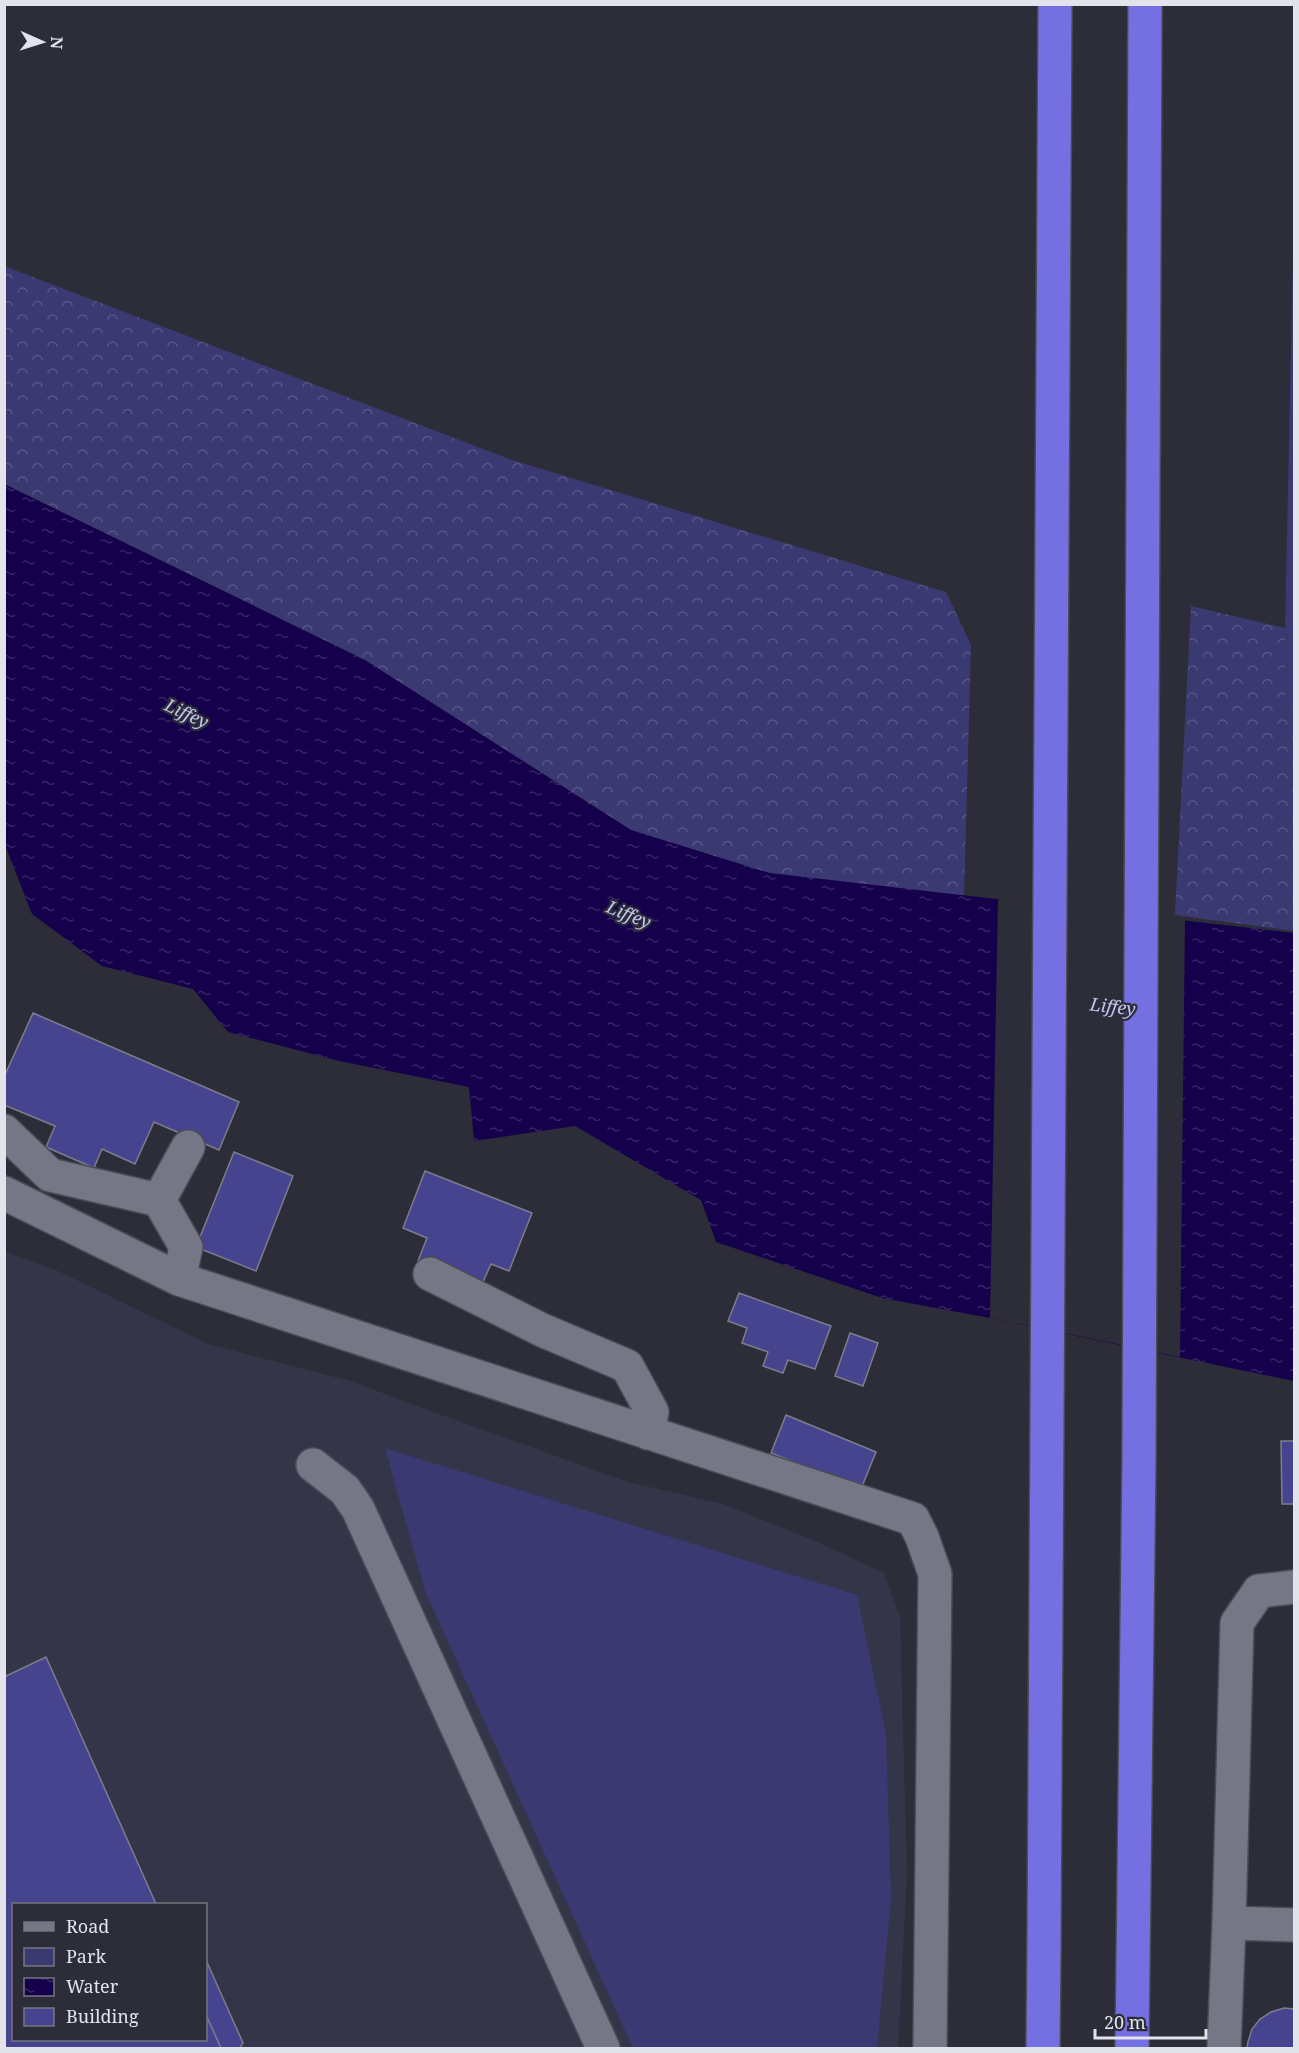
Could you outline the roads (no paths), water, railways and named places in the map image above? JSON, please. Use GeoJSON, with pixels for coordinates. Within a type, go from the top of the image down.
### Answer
{"type":"FeatureCollection","features":[{"type":"Feature","properties":{"kind":"highway"},"geometry":{"type":"LineString","coordinates":[[1043,2049],[1049,1454],[1055,4]]}},
{"type":"Feature","properties":{"kind":"highway"},"geometry":{"type":"LineString","coordinates":[[1132,2049],[1139,1457],[1145,4]]}},
{"type":"Feature","properties":{"kind":"lane"},"geometry":{"type":"LineString","coordinates":[[4,1131],[50,1175],[159,1200],[186,1247],[179,1279]]}},
{"type":"Feature","properties":{"kind":"lane"},"geometry":{"type":"LineString","coordinates":[[159,1200],[188,1147]]}},
{"type":"Feature","properties":{"kind":"lane"},"geometry":{"type":"LineString","coordinates":[[4,1193],[179,1279],[913,1519],[935,1574],[930,2049]]}},
{"type":"Feature","properties":{"kind":"lane"},"geometry":{"type":"LineString","coordinates":[[430,1274],[542,1330],[627,1366],[652,1412],[648,1433]]}},
{"type":"Feature","properties":{"kind":"lane"},"geometry":{"type":"LineString","coordinates":[[313,1465],[345,1490],[358,1509],[603,2049]]}},
{"type":"Feature","properties":{"kind":"lane"},"geometry":{"type":"LineString","coordinates":[[1224,2049],[1237,1623],[1260,1591],[1294,1587]]}},
{"type":"Feature","properties":{"kind":"lane"},"geometry":{"type":"LineString","coordinates":[[1228,1923],[1294,1925]]}},
{"type":"Feature","properties":{"kind":"water","name":"Liffey"},"geometry":{"type":"Polygon","coordinates":[[[4,484],[365,660],[631,830],[770,873],[1294,933],[1294,1381],[882,1298],[716,1242],[701,1200],[575,1126],[474,1141],[469,1087],[339,1061],[228,1032],[193,989],[102,966],[32,914],[5,845],[4,484]]]}}]}
